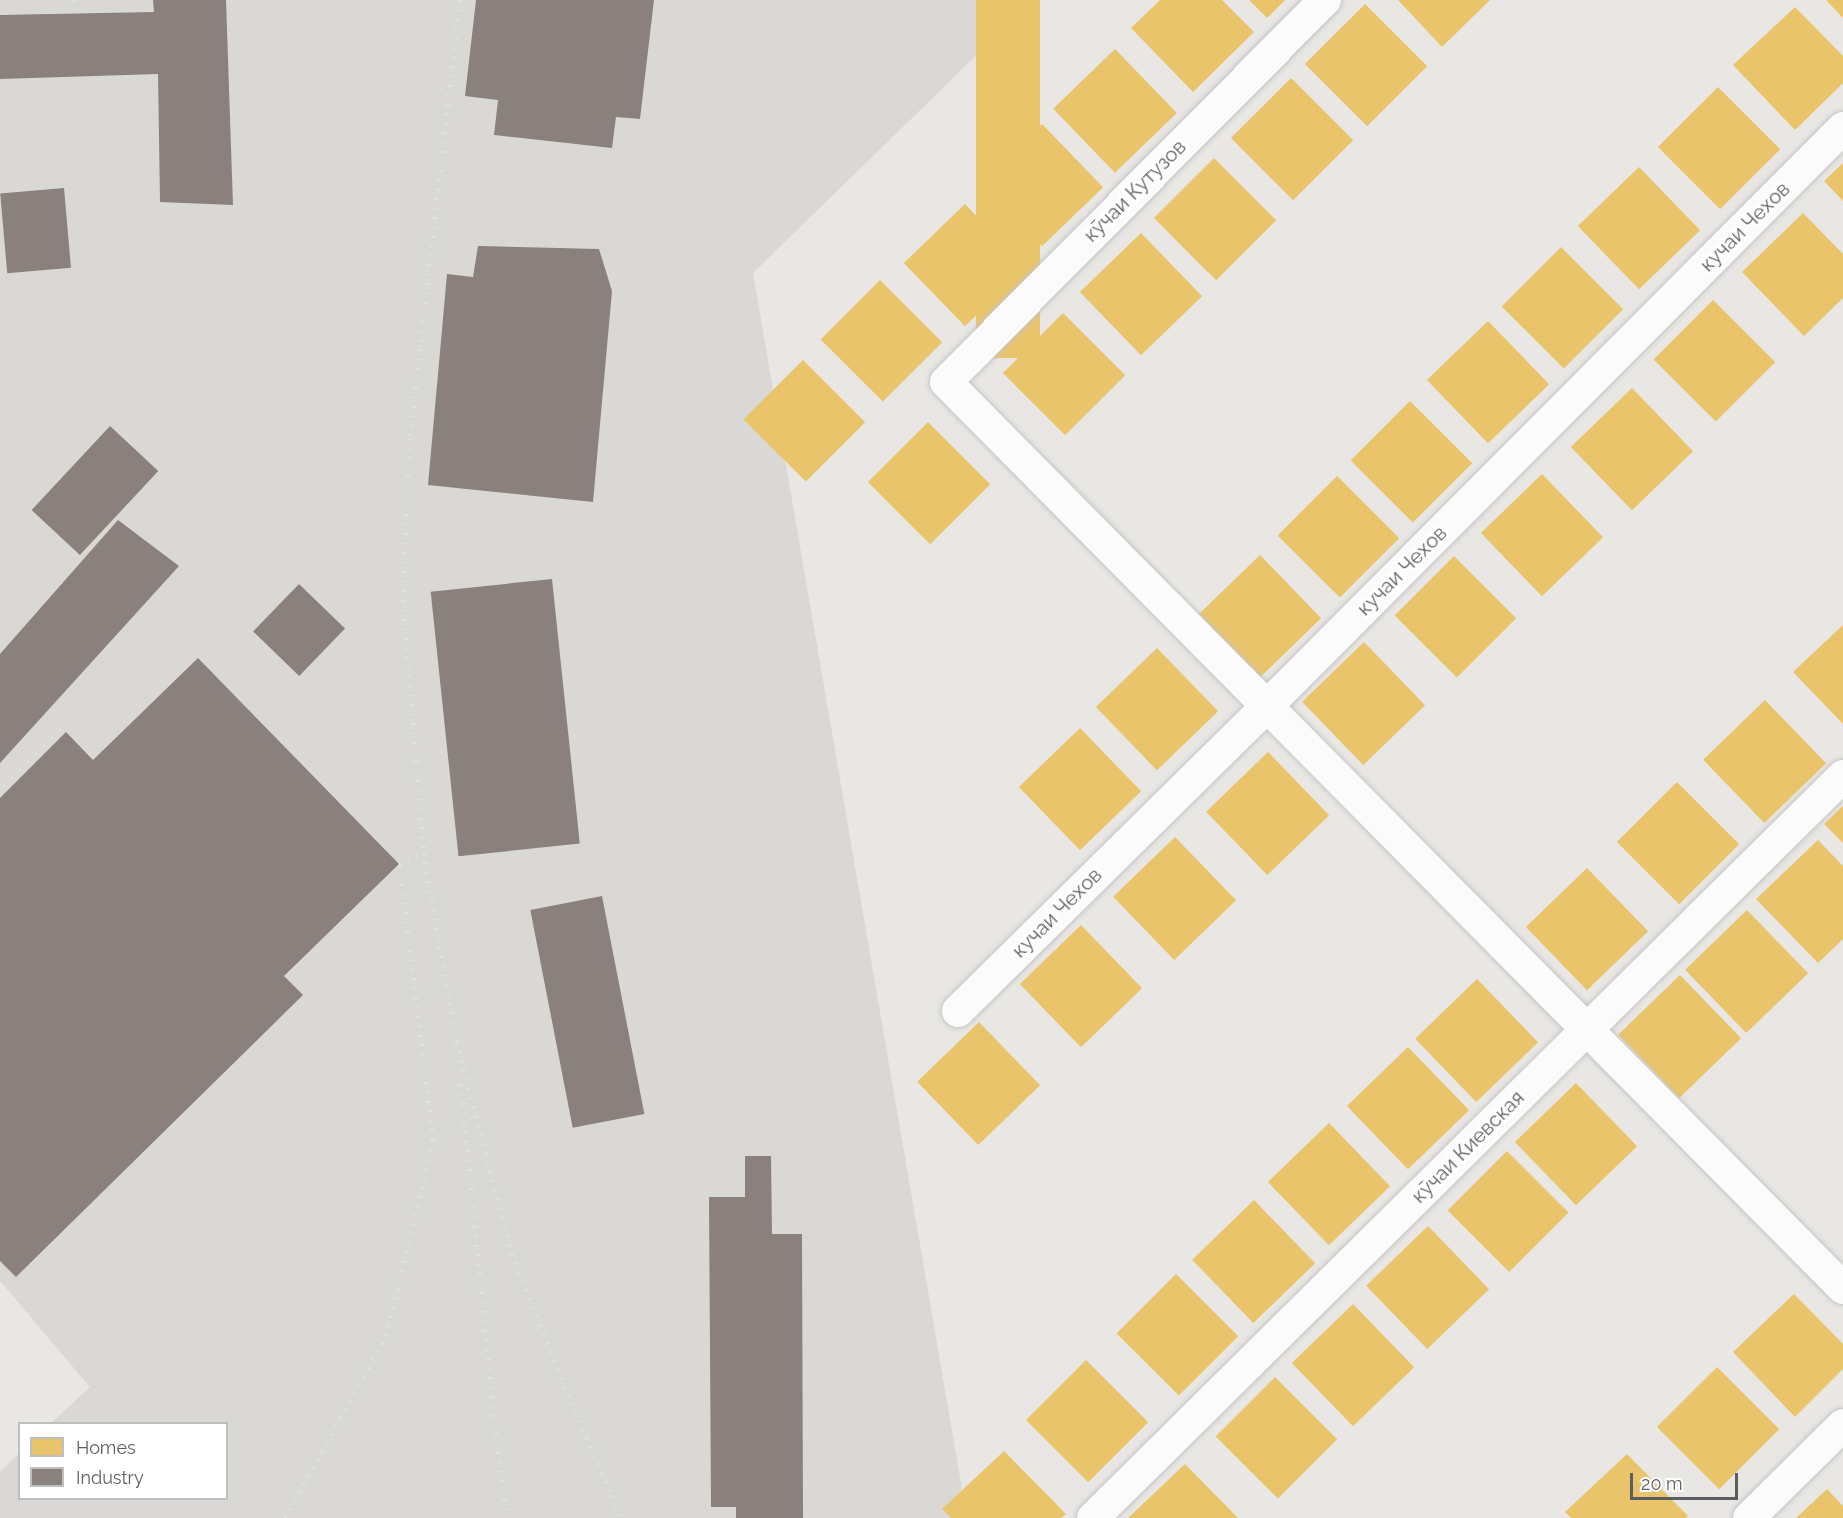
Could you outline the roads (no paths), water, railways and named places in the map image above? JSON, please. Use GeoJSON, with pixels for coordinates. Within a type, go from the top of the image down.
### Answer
{"type":"FeatureCollection","features":[{"type":"Feature","properties":{"kind":"street","name":"кӯчаи Кутузов"},"geometry":{"type":"LineString","coordinates":[[1267,706],[946,382],[1325,0]]}},
{"type":"Feature","properties":{"kind":"street","name":"кучаи Чехов"},"geometry":{"type":"LineString","coordinates":[[958,1011],[1267,706],[1843,128]]}},
{"type":"Feature","properties":{"kind":"street"},"geometry":{"type":"LineString","coordinates":[[1267,706],[1843,1288]]}},
{"type":"Feature","properties":{"kind":"street","name":"кӯчаи Киевская"},"geometry":{"type":"LineString","coordinates":[[1093,1518],[1843,776]]}},
{"type":"Feature","properties":{"kind":"street"},"geometry":{"type":"LineString","coordinates":[[1749,1518],[1843,1425]]}},
{"type":"Feature","properties":{"kind":"railway"},"geometry":{"type":"LineString","coordinates":[[74,0],[75,9]]}},
{"type":"Feature","properties":{"kind":"railway"},"geometry":{"type":"LineString","coordinates":[[460,0],[410,438],[403,600],[424,853],[457,1042],[512,1254],[571,1403],[613,1496],[620,1518]]}},
{"type":"Feature","properties":{"kind":"railway"},"geometry":{"type":"LineString","coordinates":[[285,1518],[386,1336],[433,1140],[399,864],[424,853]]}},
{"type":"Feature","properties":{"kind":"railway"},"geometry":{"type":"LineString","coordinates":[[461,1084],[496,1433],[507,1518]]}}]}
